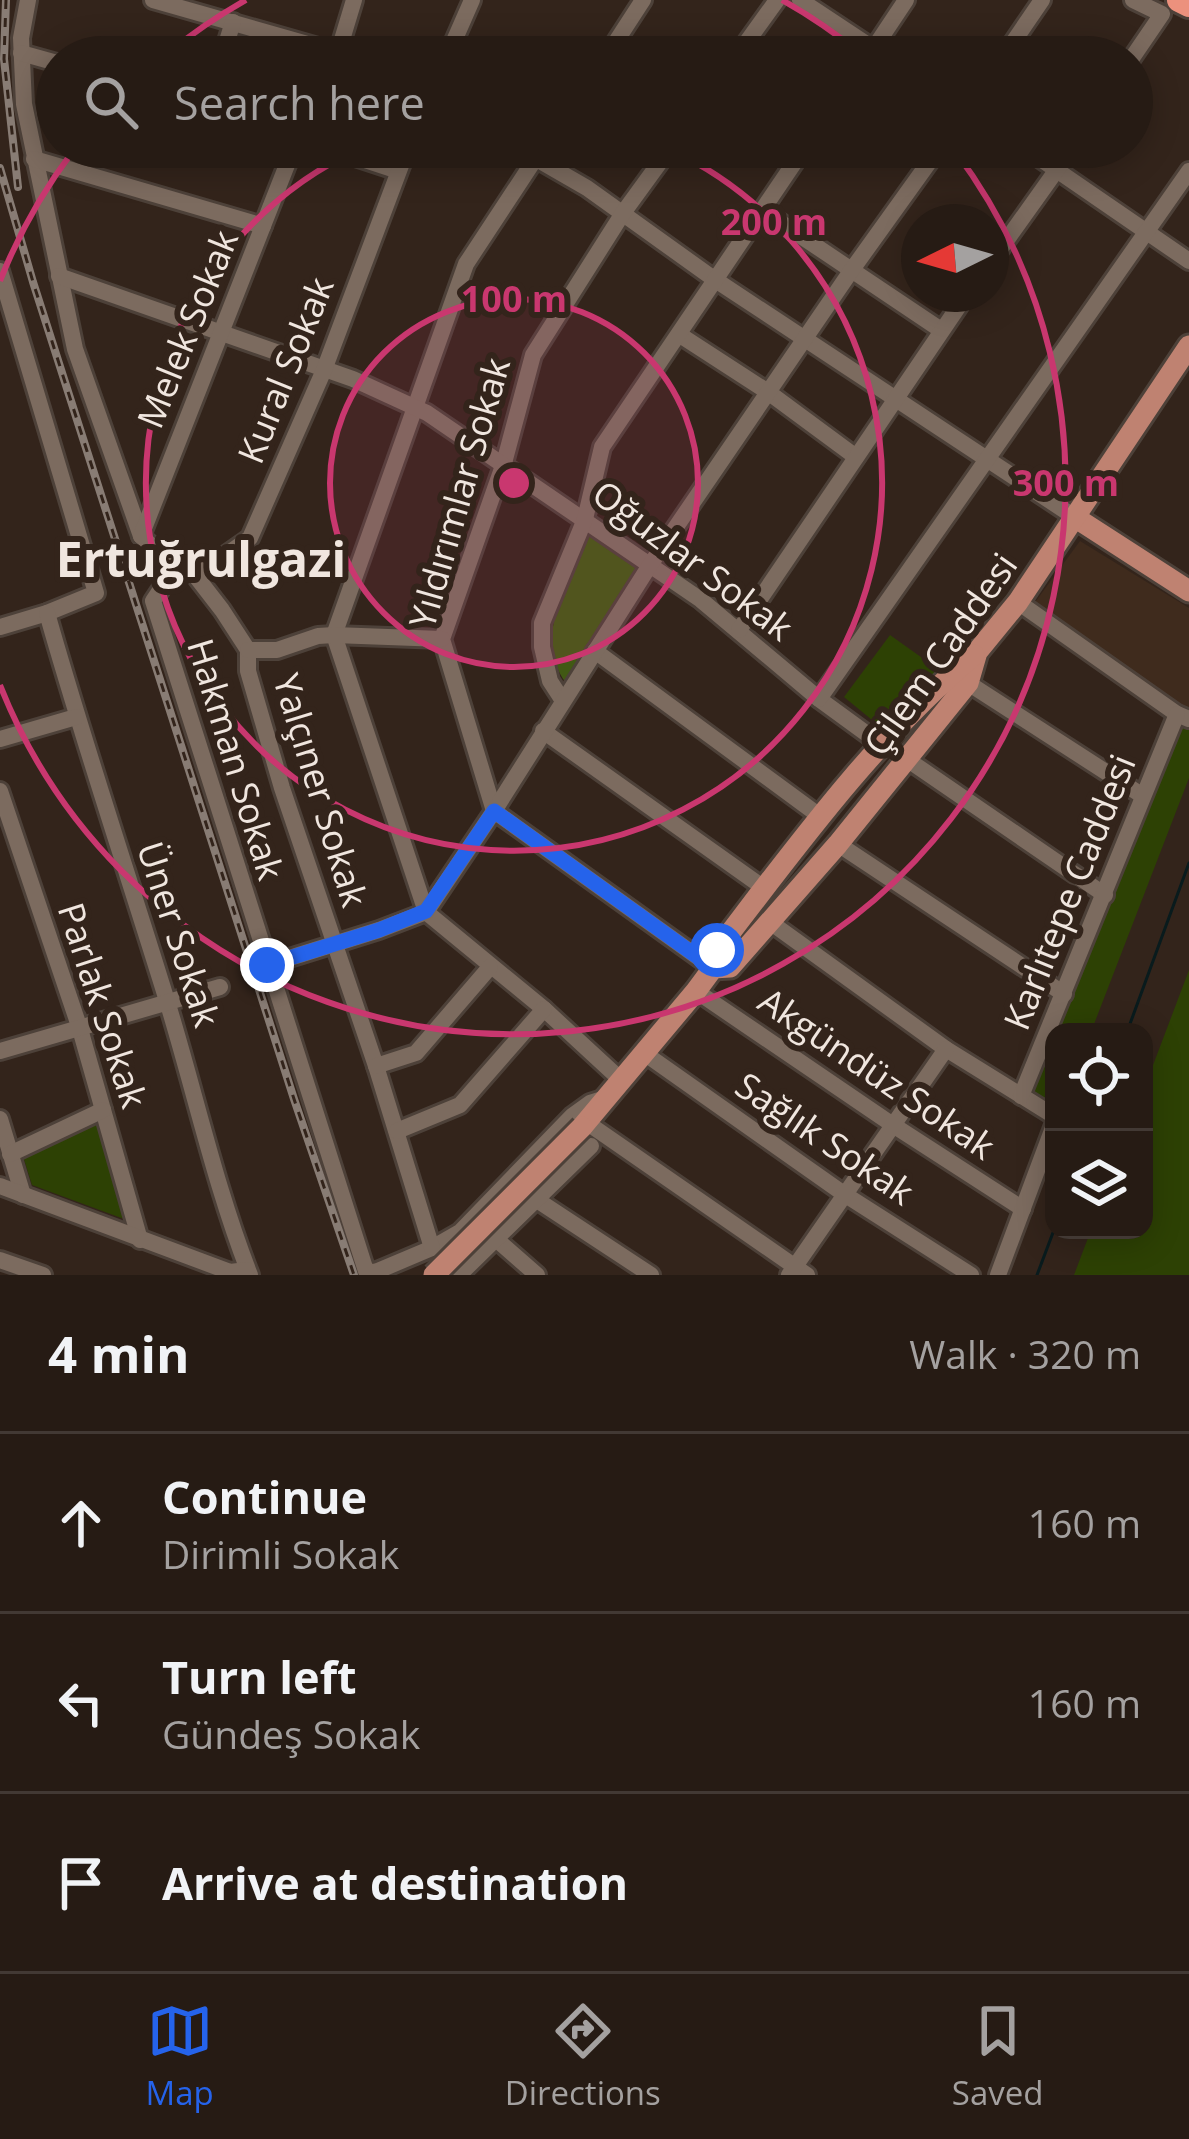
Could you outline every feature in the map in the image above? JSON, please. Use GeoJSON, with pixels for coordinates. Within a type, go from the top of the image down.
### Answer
{"type":"FeatureCollection","features":[{"type":"Feature","properties":{"kind":"highway"},"geometry":{"type":"LineString","coordinates":[[1170,7],[1189,5]]}},
{"type":"Feature","properties":{"kind":"main road","name":"Çilem Caddesi"},"geometry":{"type":"LineString","coordinates":[[713,968],[730,967],[838,844],[968,683],[977,652],[1018,602],[1189,346]]}},
{"type":"Feature","properties":{"kind":"main road"},"geometry":{"type":"LineString","coordinates":[[1103,477],[1103,520],[1128,552]]}},
{"type":"Feature","properties":{"kind":"main road"},"geometry":{"type":"LineString","coordinates":[[1076,518],[1189,591]]}},
{"type":"Feature","properties":{"kind":"main road"},"geometry":{"type":"LineString","coordinates":[[434,1275],[586,1132],[606,1098],[696,991],[713,968],[717,950],[821,817],[882,746],[977,652]]}},
{"type":"Feature","properties":{"kind":"street"},"geometry":{"type":"LineString","coordinates":[[28,0],[21,38],[24,104],[75,349],[140,536],[183,569]]}},
{"type":"Feature","properties":{"kind":"street"},"geometry":{"type":"LineString","coordinates":[[153,0],[281,36]]}},
{"type":"Feature","properties":{"kind":"street"},"geometry":{"type":"LineString","coordinates":[[349,36],[354,0]]}},
{"type":"Feature","properties":{"kind":"street"},"geometry":{"type":"LineString","coordinates":[[456,36],[472,0]]}},
{"type":"Feature","properties":{"kind":"street"},"geometry":{"type":"LineString","coordinates":[[620,36],[643,0]]}},
{"type":"Feature","properties":{"kind":"street"},"geometry":{"type":"LineString","coordinates":[[751,36],[777,0]]}},
{"type":"Feature","properties":{"kind":"street"},"geometry":{"type":"LineString","coordinates":[[800,0],[851,36]]}},
{"type":"Feature","properties":{"kind":"street"},"geometry":{"type":"LineString","coordinates":[[886,36],[906,0]]}},
{"type":"Feature","properties":{"kind":"street"},"geometry":{"type":"LineString","coordinates":[[1017,36],[1042,0]]}},
{"type":"Feature","properties":{"kind":"street"},"geometry":{"type":"LineString","coordinates":[[1133,0],[1170,7],[1148,36]]}},
{"type":"Feature","properties":{"kind":"street"},"geometry":{"type":"LineString","coordinates":[[229,36],[233,22]]}},
{"type":"Feature","properties":{"kind":"street"},"geometry":{"type":"LineString","coordinates":[[21,52],[36,57]]}},
{"type":"Feature","properties":{"kind":"street"},"geometry":{"type":"LineString","coordinates":[[65,168],[263,226]]}},
{"type":"Feature","properties":{"kind":"street","name":"Melek Sokak"},"geometry":{"type":"LineString","coordinates":[[140,536],[286,168]]}},
{"type":"Feature","properties":{"kind":"street"},"geometry":{"type":"LineString","coordinates":[[389,168],[398,171]]}},
{"type":"Feature","properties":{"kind":"street","name":"Kural Sokak"},"geometry":{"type":"LineString","coordinates":[[183,569],[213,564],[250,538],[324,370],[399,168]]}},
{"type":"Feature","properties":{"kind":"street"},"geometry":{"type":"LineString","coordinates":[[522,168],[466,263],[334,634],[426,911],[621,1080]]}},
{"type":"Feature","properties":{"kind":"street"},"geometry":{"type":"LineString","coordinates":[[557,168],[714,279],[1076,518]]}},
{"type":"Feature","properties":{"kind":"street","name":"Yıldırımlar Sokak"},"geometry":{"type":"LineString","coordinates":[[494,811],[442,639],[504,463],[533,355],[655,168]]}},
{"type":"Feature","properties":{"kind":"street"},"geometry":{"type":"LineString","coordinates":[[563,701],[550,681],[542,623],[585,519],[602,447],[791,168]]}},
{"type":"Feature","properties":{"kind":"street"},"geometry":{"type":"LineString","coordinates":[[267,965],[426,911],[650,565],[925,168]]}},
{"type":"Feature","properties":{"kind":"street"},"geometry":{"type":"LineString","coordinates":[[1054,168],[1189,261]]}},
{"type":"Feature","properties":{"kind":"street"},"geometry":{"type":"LineString","coordinates":[[1009,237],[1057,170]]}},
{"type":"Feature","properties":{"kind":"street"},"geometry":{"type":"LineString","coordinates":[[820,698],[1189,171]]}},
{"type":"Feature","properties":{"kind":"street"},"geometry":{"type":"LineString","coordinates":[[762,210],[941,330]]}},
{"type":"Feature","properties":{"kind":"street"},"geometry":{"type":"LineString","coordinates":[[0,272],[96,592],[0,627]]}},
{"type":"Feature","properties":{"kind":"street","name":"Oğuzlar Sokak"},"geometry":{"type":"LineString","coordinates":[[59,276],[353,379],[448,425],[739,630],[882,746]]}},
{"type":"Feature","properties":{"kind":"street"},"geometry":{"type":"LineString","coordinates":[[739,630],[954,312]]}},
{"type":"Feature","properties":{"kind":"street"},"geometry":{"type":"LineString","coordinates":[[680,335],[856,457]]}},
{"type":"Feature","properties":{"kind":"street","name":"Yalçıner Sokak"},"geometry":{"type":"LineString","coordinates":[[183,569],[223,610],[248,650],[248,671],[282,788],[432,1248]]}},
{"type":"Feature","properties":{"kind":"street","name":"Hakman Sokak"},"geometry":{"type":"LineString","coordinates":[[183,569],[153,602],[366,1271],[375,1272],[432,1248]]}},
{"type":"Feature","properties":{"kind":"street"},"geometry":{"type":"LineString","coordinates":[[1018,602],[1183,716]]}},
{"type":"Feature","properties":{"kind":"street","name":"Üner Sokak"},"geometry":{"type":"LineString","coordinates":[[47,613],[249,1272]]}},
{"type":"Feature","properties":{"kind":"street"},"geometry":{"type":"LineString","coordinates":[[248,650],[277,650],[334,634],[442,639]]}},
{"type":"Feature","properties":{"kind":"street"},"geometry":{"type":"LineString","coordinates":[[595,651],[821,817]]}},
{"type":"Feature","properties":{"kind":"street"},"geometry":{"type":"LineString","coordinates":[[968,683],[1143,796]]}},
{"type":"Feature","properties":{"kind":"street","name":"Karlıtepe Caddesi"},"geometry":{"type":"LineString","coordinates":[[1021,1096],[1143,796],[1183,716]]}},
{"type":"Feature","properties":{"kind":"street"},"geometry":{"type":"LineString","coordinates":[[0,740],[76,717]]}},
{"type":"Feature","properties":{"kind":"street"},"geometry":{"type":"LineString","coordinates":[[543,731],[764,888]]}},
{"type":"Feature","properties":{"kind":"street"},"geometry":{"type":"LineString","coordinates":[[908,760],[1105,895]]}},
{"type":"Feature","properties":{"kind":"street","name":"Parlak Sokak"},"geometry":{"type":"LineString","coordinates":[[0,791],[80,1029],[140,1240]]}},
{"type":"Feature","properties":{"kind":"street"},"geometry":{"type":"LineString","coordinates":[[494,811],[713,968]]}},
{"type":"Feature","properties":{"kind":"street"},"geometry":{"type":"LineString","coordinates":[[838,844],[1064,994]]}},
{"type":"Feature","properties":{"kind":"street"},"geometry":{"type":"LineString","coordinates":[[770,922],[1045,1114]]}},
{"type":"Feature","properties":{"kind":"street"},"geometry":{"type":"LineString","coordinates":[[376,1066],[416,1053],[490,967]]}},
{"type":"Feature","properties":{"kind":"street"},"geometry":{"type":"LineString","coordinates":[[0,1052],[220,987]]}},
{"type":"Feature","properties":{"kind":"street","name":"Akgündüz Sokak"},"geometry":{"type":"LineString","coordinates":[[696,991],[1022,1208]]}},
{"type":"Feature","properties":{"kind":"street"},"geometry":{"type":"LineString","coordinates":[[397,1131],[460,1105],[544,1009]]}},
{"type":"Feature","properties":{"kind":"street"},"geometry":{"type":"LineString","coordinates":[[459,1275],[537,1200],[586,1132],[797,1272],[844,1194],[946,1049]]}},
{"type":"Feature","properties":{"kind":"street","name":"Sağlık Sokak"},"geometry":{"type":"LineString","coordinates":[[644,1053],[844,1194],[971,1275]]}},
{"type":"Feature","properties":{"kind":"street"},"geometry":{"type":"LineString","coordinates":[[432,1248],[460,1232],[572,1116],[606,1098]]}},
{"type":"Feature","properties":{"kind":"street"},"geometry":{"type":"LineString","coordinates":[[10,1154],[103,1110]]}},
{"type":"Feature","properties":{"kind":"street"},"geometry":{"type":"LineString","coordinates":[[0,1119],[23,1195]]}},
{"type":"Feature","properties":{"kind":"street"},"geometry":{"type":"LineString","coordinates":[[998,1275],[1050,1131]]}},
{"type":"Feature","properties":{"kind":"street"},"geometry":{"type":"LineString","coordinates":[[0,1186],[230,1272],[249,1272]]}},
{"type":"Feature","properties":{"kind":"street"},"geometry":{"type":"LineString","coordinates":[[537,1200],[651,1275]]}},
{"type":"Feature","properties":{"kind":"street"},"geometry":{"type":"LineString","coordinates":[[474,1218],[537,1275]]}},
{"type":"Feature","properties":{"kind":"street"},"geometry":{"type":"LineString","coordinates":[[0,1260],[43,1275]]}},
{"type":"Feature","properties":{"kind":"shaded area"},"geometry":{"type":"Polygon","coordinates":[[[1080,541],[1189,608],[1189,713],[1033,605],[1080,541]]]}},
{"type":"Feature","properties":{"kind":"green space"},"geometry":{"type":"Polygon","coordinates":[[[589,534],[641,569],[566,683],[556,665],[553,627],[589,534]]]}},
{"type":"Feature","properties":{"kind":"green space"},"geometry":{"type":"Polygon","coordinates":[[[890,635],[942,672],[888,733],[844,697],[890,635]]]}},
{"type":"Feature","properties":{"kind":"green space"},"geometry":{"type":"Polygon","coordinates":[[[1179,720],[1189,724],[1189,778],[1094,1023],[1056,1023],[1179,720]]]}},
{"type":"Feature","properties":{"kind":"green space"},"geometry":{"type":"Polygon","coordinates":[[[1189,970],[1189,1275],[1074,1275],[1088,1239],[1153,1239],[1153,1065],[1189,970]]]}},
{"type":"Feature","properties":{"kind":"green space"},"geometry":{"type":"Polygon","coordinates":[[[1045,1049],[1045,1104],[1027,1093],[1045,1049]]]}},
{"type":"Feature","properties":{"kind":"green space"},"geometry":{"type":"Polygon","coordinates":[[[96,1119],[124,1219],[32,1185],[22,1153],[96,1119]]]}},
{"type":"Feature","properties":{"kind":"waterway"},"geometry":{"type":"LineString","coordinates":[[1130,1023],[1189,863]]}},
{"type":"Feature","properties":{"kind":"waterway"},"geometry":{"type":"LineString","coordinates":[[1037,1275],[1051,1239]]}},
{"type":"Feature","properties":{"kind":"railway"},"geometry":{"type":"LineString","coordinates":[[6,0],[4,59],[18,187]]}},
{"type":"Feature","properties":{"kind":"railway"},"geometry":{"type":"LineString","coordinates":[[0,168],[354,1275]]}},
{"type":"Feature","properties":{"kind":"district","name":"Ertuğrulgazi"},"geometry":{"type":"Point","coordinates":[201,558]}},
{"type":"Feature","properties":{"kind":"route"},"geometry":{"type":"LineString","coordinates":[[267,965],[426,911],[494,811],[713,968],[717,950]]}}]}
